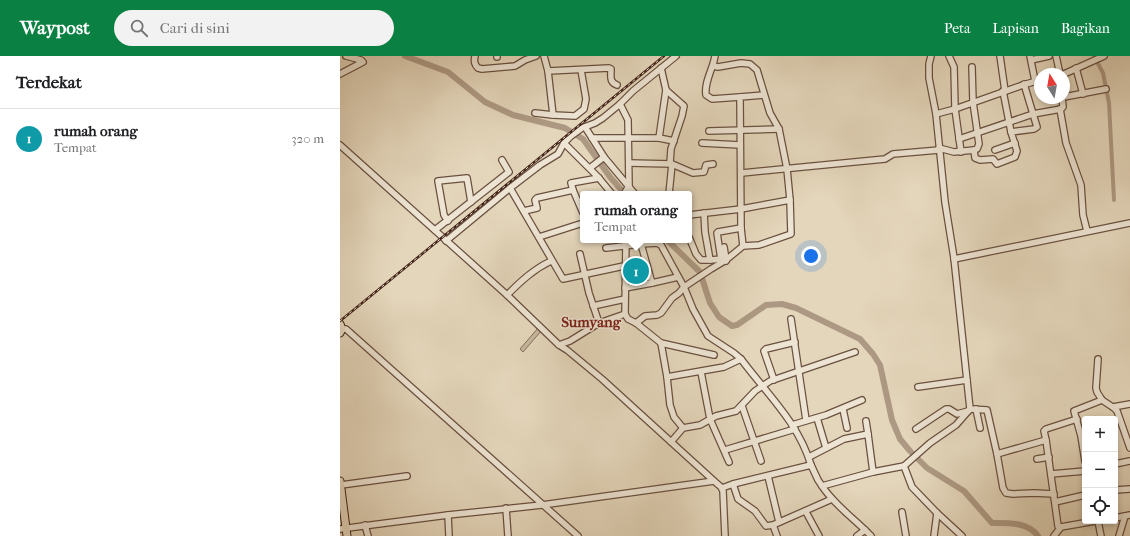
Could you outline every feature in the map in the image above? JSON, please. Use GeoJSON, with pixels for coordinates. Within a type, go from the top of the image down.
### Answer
{"type":"FeatureCollection","features":[{"type":"Feature","properties":{"kind":"main road"},"geometry":{"type":"LineString","coordinates":[[340,483],[343,528],[347,536]]}},
{"type":"Feature","properties":{"kind":"street"},"geometry":{"type":"LineString","coordinates":[[340,74],[363,62],[361,60],[346,56]]}},
{"type":"Feature","properties":{"kind":"street"},"geometry":{"type":"LineString","coordinates":[[475,56],[474,61],[476,66],[482,69],[516,66],[532,57]]}},
{"type":"Feature","properties":{"kind":"street"},"geometry":{"type":"LineString","coordinates":[[544,56],[548,72],[553,115]]}},
{"type":"Feature","properties":{"kind":"street"},"geometry":{"type":"LineString","coordinates":[[446,241],[510,188],[540,165],[558,154],[571,136],[584,127],[603,118],[676,56]]}},
{"type":"Feature","properties":{"kind":"street"},"geometry":{"type":"LineString","coordinates":[[715,56],[713,66],[708,77],[706,95],[712,99],[764,95]]}},
{"type":"Feature","properties":{"kind":"street"},"geometry":{"type":"LineString","coordinates":[[931,56],[929,64],[930,78],[936,114],[945,202],[954,258],[967,380],[971,410],[980,428]]}},
{"type":"Feature","properties":{"kind":"street"},"geometry":{"type":"LineString","coordinates":[[949,56],[954,67],[955,109],[960,152]]}},
{"type":"Feature","properties":{"kind":"street"},"geometry":{"type":"LineString","coordinates":[[974,150],[975,158],[980,160],[993,159],[997,164],[1017,155],[1009,122],[1000,56]]}},
{"type":"Feature","properties":{"kind":"street"},"geometry":{"type":"LineString","coordinates":[[1034,70],[1030,58],[1049,56]]}},
{"type":"Feature","properties":{"kind":"street"},"geometry":{"type":"LineString","coordinates":[[1056,56],[1059,68]]}},
{"type":"Feature","properties":{"kind":"street"},"geometry":{"type":"LineString","coordinates":[[1070,71],[1104,56]]}},
{"type":"Feature","properties":{"kind":"street"},"geometry":{"type":"LineString","coordinates":[[636,323],[645,316],[657,315],[661,313],[672,298],[679,294],[686,285],[743,246],[759,245],[791,235],[790,200],[779,129],[770,113],[758,70],[750,64],[741,63],[718,67],[713,66]]}},
{"type":"Feature","properties":{"kind":"street"},"geometry":{"type":"LineString","coordinates":[[742,173],[885,159],[893,154],[939,149],[960,152],[977,149],[979,144],[973,102],[972,67]]}},
{"type":"Feature","properties":{"kind":"street"},"geometry":{"type":"LineString","coordinates":[[548,72],[609,68],[611,69],[611,82],[617,85]]}},
{"type":"Feature","properties":{"kind":"street"},"geometry":{"type":"LineString","coordinates":[[659,138],[666,90],[661,68]]}},
{"type":"Feature","properties":{"kind":"street"},"geometry":{"type":"LineString","coordinates":[[1076,68],[1083,94]]}},
{"type":"Feature","properties":{"kind":"street"},"geometry":{"type":"LineString","coordinates":[[535,113],[576,116],[584,110],[586,99],[581,70]]}},
{"type":"Feature","properties":{"kind":"street"},"geometry":{"type":"LineString","coordinates":[[936,114],[1034,82]]}},
{"type":"Feature","properties":{"kind":"street"},"geometry":{"type":"LineString","coordinates":[[1012,132],[1036,128],[1024,84]]}},
{"type":"Feature","properties":{"kind":"street"},"geometry":{"type":"LineString","coordinates":[[1070,97],[1106,89]]}},
{"type":"Feature","properties":{"kind":"street"},"geometry":{"type":"LineString","coordinates":[[666,90],[684,106],[671,149],[670,163],[672,164],[669,191]]}},
{"type":"Feature","properties":{"kind":"street"},"geometry":{"type":"LineString","coordinates":[[740,97],[740,145],[742,173],[741,228],[743,246]]}},
{"type":"Feature","properties":{"kind":"street"},"geometry":{"type":"LineString","coordinates":[[620,104],[628,120],[629,164],[627,190]]}},
{"type":"Feature","properties":{"kind":"street"},"geometry":{"type":"LineString","coordinates":[[1062,104],[1062,108],[1060,109],[1066,142],[1081,185],[1083,215],[1087,231]]}},
{"type":"Feature","properties":{"kind":"street"},"geometry":{"type":"LineString","coordinates":[[959,139],[1033,114],[1060,109]]}},
{"type":"Feature","properties":{"kind":"street"},"geometry":{"type":"LineString","coordinates":[[584,127],[627,190]]}},
{"type":"Feature","properties":{"kind":"street"},"geometry":{"type":"LineString","coordinates":[[708,131],[779,129]]}},
{"type":"Feature","properties":{"kind":"street"},"geometry":{"type":"LineString","coordinates":[[592,138],[659,138],[674,141]]}},
{"type":"Feature","properties":{"kind":"street"},"geometry":{"type":"LineString","coordinates":[[702,143],[740,145]]}},
{"type":"Feature","properties":{"kind":"street"},"geometry":{"type":"LineString","coordinates":[[995,150],[1015,143]]}},
{"type":"Feature","properties":{"kind":"street"},"geometry":{"type":"LineString","coordinates":[[564,144],[591,168],[610,191]]}},
{"type":"Feature","properties":{"kind":"street"},"geometry":{"type":"LineString","coordinates":[[340,145],[564,348],[602,379],[722,488],[725,536]]}},
{"type":"Feature","properties":{"kind":"street"},"geometry":{"type":"LineString","coordinates":[[591,168],[604,157]]}},
{"type":"Feature","properties":{"kind":"street"},"geometry":{"type":"LineString","coordinates":[[435,230],[505,175],[509,170],[502,160]]}},
{"type":"Feature","properties":{"kind":"street"},"geometry":{"type":"LineString","coordinates":[[629,164],[672,164],[693,173],[704,172],[706,165],[713,164]]}},
{"type":"Feature","properties":{"kind":"street"},"geometry":{"type":"LineString","coordinates":[[448,221],[444,215],[438,181],[467,178],[472,202]]}},
{"type":"Feature","properties":{"kind":"street"},"geometry":{"type":"LineString","coordinates":[[580,206],[571,184],[573,181],[599,178]]}},
{"type":"Feature","properties":{"kind":"street"},"geometry":{"type":"LineString","coordinates":[[510,188],[562,280],[624,266]]}},
{"type":"Feature","properties":{"kind":"street"},"geometry":{"type":"LineString","coordinates":[[524,212],[537,208],[535,200],[537,198],[573,190]]}},
{"type":"Feature","properties":{"kind":"street"},"geometry":{"type":"LineString","coordinates":[[692,215],[741,209],[790,200]]}},
{"type":"Feature","properties":{"kind":"street"},"geometry":{"type":"LineString","coordinates":[[704,214],[704,232],[710,260]]}},
{"type":"Feature","properties":{"kind":"street"},"geometry":{"type":"LineString","coordinates":[[954,258],[1130,223]]}},
{"type":"Feature","properties":{"kind":"street"},"geometry":{"type":"LineString","coordinates":[[539,237],[580,224]]}},
{"type":"Feature","properties":{"kind":"street"},"geometry":{"type":"LineString","coordinates":[[724,260],[717,233],[741,228]]}},
{"type":"Feature","properties":{"kind":"street"},"geometry":{"type":"LineString","coordinates":[[625,243],[625,314],[628,319],[636,323],[661,342],[714,356]]}},
{"type":"Feature","properties":{"kind":"street"},"geometry":{"type":"LineString","coordinates":[[606,248],[625,243],[657,243],[661,245],[678,277],[686,285],[693,309],[708,336],[741,360],[763,386],[794,427],[804,445],[811,465],[822,486],[832,499],[871,536]]}},
{"type":"Feature","properties":{"kind":"street"},"geometry":{"type":"LineString","coordinates":[[691,243],[696,254],[701,260],[724,260]]}},
{"type":"Feature","properties":{"kind":"street"},"geometry":{"type":"LineString","coordinates":[[641,244],[652,283]]}},
{"type":"Feature","properties":{"kind":"street"},"geometry":{"type":"LineString","coordinates":[[724,247],[724,260]]}},
{"type":"Feature","properties":{"kind":"street"},"geometry":{"type":"LineString","coordinates":[[580,254],[584,274],[599,324]]}},
{"type":"Feature","properties":{"kind":"street"},"geometry":{"type":"LineString","coordinates":[[507,295],[530,273],[541,265],[551,261]]}},
{"type":"Feature","properties":{"kind":"street"},"geometry":{"type":"LineString","coordinates":[[625,288],[678,277]]}},
{"type":"Feature","properties":{"kind":"street"},"geometry":{"type":"LineString","coordinates":[[593,306],[625,299]]}},
{"type":"Feature","properties":{"kind":"street"},"geometry":{"type":"LineString","coordinates":[[564,348],[570,341],[599,324],[625,314]]}},
{"type":"Feature","properties":{"kind":"street"},"geometry":{"type":"LineString","coordinates":[[791,319],[806,420]]}},
{"type":"Feature","properties":{"kind":"street"},"geometry":{"type":"LineString","coordinates":[[341,329],[346,329],[578,536]]}},
{"type":"Feature","properties":{"kind":"street"},"geometry":{"type":"LineString","coordinates":[[661,342],[670,405],[673,416],[683,428]]}},
{"type":"Feature","properties":{"kind":"street"},"geometry":{"type":"LineString","coordinates":[[774,380],[764,351],[766,349],[794,342]]}},
{"type":"Feature","properties":{"kind":"street"},"geometry":{"type":"LineString","coordinates":[[671,442],[683,428],[700,426],[723,413],[736,411],[755,391],[774,380],[855,352]]}},
{"type":"Feature","properties":{"kind":"street"},"geometry":{"type":"LineString","coordinates":[[1098,359],[1097,392],[1102,400],[1117,411],[1122,429],[1130,448]]}},
{"type":"Feature","properties":{"kind":"street"},"geometry":{"type":"LineString","coordinates":[[667,377],[724,367],[741,360]]}},
{"type":"Feature","properties":{"kind":"street"},"geometry":{"type":"LineString","coordinates":[[701,372],[710,420],[721,445],[725,450],[729,462]]}},
{"type":"Feature","properties":{"kind":"street"},"geometry":{"type":"LineString","coordinates":[[918,387],[967,380]]}},
{"type":"Feature","properties":{"kind":"street"},"geometry":{"type":"LineString","coordinates":[[725,450],[754,442],[794,427],[806,420],[817,418],[843,409],[862,400]]}},
{"type":"Feature","properties":{"kind":"street"},"geometry":{"type":"LineString","coordinates":[[1082,433],[1074,413],[1075,410],[1102,400]]}},
{"type":"Feature","properties":{"kind":"street"},"geometry":{"type":"LineString","coordinates":[[1113,407],[1130,404]]}},
{"type":"Feature","properties":{"kind":"street"},"geometry":{"type":"LineString","coordinates":[[742,406],[761,461]]}},
{"type":"Feature","properties":{"kind":"street"},"geometry":{"type":"LineString","coordinates":[[843,409],[847,428]]}},
{"type":"Feature","properties":{"kind":"street"},"geometry":{"type":"LineString","coordinates":[[916,429],[946,409],[949,409],[957,414],[971,410],[986,409],[997,454],[1003,488],[1006,493],[1054,494]]}},
{"type":"Feature","properties":{"kind":"street"},"geometry":{"type":"LineString","coordinates":[[822,486],[906,464],[956,425],[971,410]]}},
{"type":"Feature","properties":{"kind":"street"},"geometry":{"type":"LineString","coordinates":[[817,418],[826,448]]}},
{"type":"Feature","properties":{"kind":"street"},"geometry":{"type":"LineString","coordinates":[[1061,527],[1057,524],[1049,457],[1044,431],[1077,419]]}},
{"type":"Feature","properties":{"kind":"street"},"geometry":{"type":"LineString","coordinates":[[866,420],[873,472]]}},
{"type":"Feature","properties":{"kind":"street"},"geometry":{"type":"LineString","coordinates":[[1118,430],[1122,429]]}},
{"type":"Feature","properties":{"kind":"street"},"geometry":{"type":"LineString","coordinates":[[809,457],[852,436],[868,434]]}},
{"type":"Feature","properties":{"kind":"street"},"geometry":{"type":"LineString","coordinates":[[997,454],[1046,440]]}},
{"type":"Feature","properties":{"kind":"street"},"geometry":{"type":"LineString","coordinates":[[1037,459],[1049,457]]}},
{"type":"Feature","properties":{"kind":"street"},"geometry":{"type":"LineString","coordinates":[[1118,463],[1130,461]]}},
{"type":"Feature","properties":{"kind":"street"},"geometry":{"type":"LineString","coordinates":[[906,464],[912,487],[962,536]]}},
{"type":"Feature","properties":{"kind":"street"},"geometry":{"type":"LineString","coordinates":[[722,488],[811,465]]}},
{"type":"Feature","properties":{"kind":"street"},"geometry":{"type":"LineString","coordinates":[[1051,474],[1082,471]]}},
{"type":"Feature","properties":{"kind":"street"},"geometry":{"type":"LineString","coordinates":[[340,483],[407,476]]}},
{"type":"Feature","properties":{"kind":"street"},"geometry":{"type":"LineString","coordinates":[[768,476],[776,524],[776,536]]}},
{"type":"Feature","properties":{"kind":"street"},"geometry":{"type":"LineString","coordinates":[[343,528],[542,505],[714,481]]}},
{"type":"Feature","properties":{"kind":"street"},"geometry":{"type":"LineString","coordinates":[[733,484],[736,496],[739,500],[755,511],[765,526],[776,524],[806,512],[832,499]]}},
{"type":"Feature","properties":{"kind":"street"},"geometry":{"type":"LineString","coordinates":[[1118,490],[1130,489]]}},
{"type":"Feature","properties":{"kind":"street"},"geometry":{"type":"LineString","coordinates":[[1054,502],[1082,496]]}},
{"type":"Feature","properties":{"kind":"street"},"geometry":{"type":"LineString","coordinates":[[506,508],[508,536]]}},
{"type":"Feature","properties":{"kind":"street"},"geometry":{"type":"LineString","coordinates":[[806,512],[819,536]]}},
{"type":"Feature","properties":{"kind":"street"},"geometry":{"type":"LineString","coordinates":[[902,512],[906,536]]}},
{"type":"Feature","properties":{"kind":"street"},"geometry":{"type":"LineString","coordinates":[[934,536],[937,513]]}},
{"type":"Feature","properties":{"kind":"street"},"geometry":{"type":"LineString","coordinates":[[448,515],[449,536]]}},
{"type":"Feature","properties":{"kind":"street"},"geometry":{"type":"LineString","coordinates":[[1119,536],[1127,516]]}},
{"type":"Feature","properties":{"kind":"street"},"geometry":{"type":"LineString","coordinates":[[1054,536],[1061,527],[1082,523]]}},
{"type":"Feature","properties":{"kind":"street"},"geometry":{"type":"LineString","coordinates":[[1099,524],[1101,536]]}},
{"type":"Feature","properties":{"kind":"street"},"geometry":{"type":"LineString","coordinates":[[365,525],[368,536]]}},
{"type":"Feature","properties":{"kind":"street"},"geometry":{"type":"LineString","coordinates":[[857,536],[865,530]]}},
{"type":"Feature","properties":{"kind":"shaded area"},"geometry":{"type":"Polygon","coordinates":[[[539,327],[542,330],[523,352],[520,349],[539,327]]]}},
{"type":"Feature","properties":{"kind":"waterway"},"geometry":{"type":"LineString","coordinates":[[405,56],[448,72],[485,102],[513,115],[565,128],[583,139],[610,177],[622,191]]}},
{"type":"Feature","properties":{"kind":"waterway"},"geometry":{"type":"LineString","coordinates":[[1094,56],[1103,73],[1109,103],[1114,200]]}},
{"type":"Feature","properties":{"kind":"waterway"},"geometry":{"type":"LineString","coordinates":[[670,243],[700,272],[710,303],[719,317],[732,326],[737,325],[766,305],[782,304],[796,308],[860,339],[880,365],[892,420],[900,439],[910,451],[927,468],[964,491],[992,523],[1017,524],[1029,528],[1038,536]]}},
{"type":"Feature","properties":{"kind":"railway"},"geometry":{"type":"LineString","coordinates":[[340,321],[664,56]]}},
{"type":"Feature","properties":{"kind":"place","name":"rumah orang"},"geometry":{"type":"Point","coordinates":[636,271]}},
{"type":"Feature","properties":{"kind":"district","name":"Sumyang"},"geometry":{"type":"Point","coordinates":[591,322]}}]}
